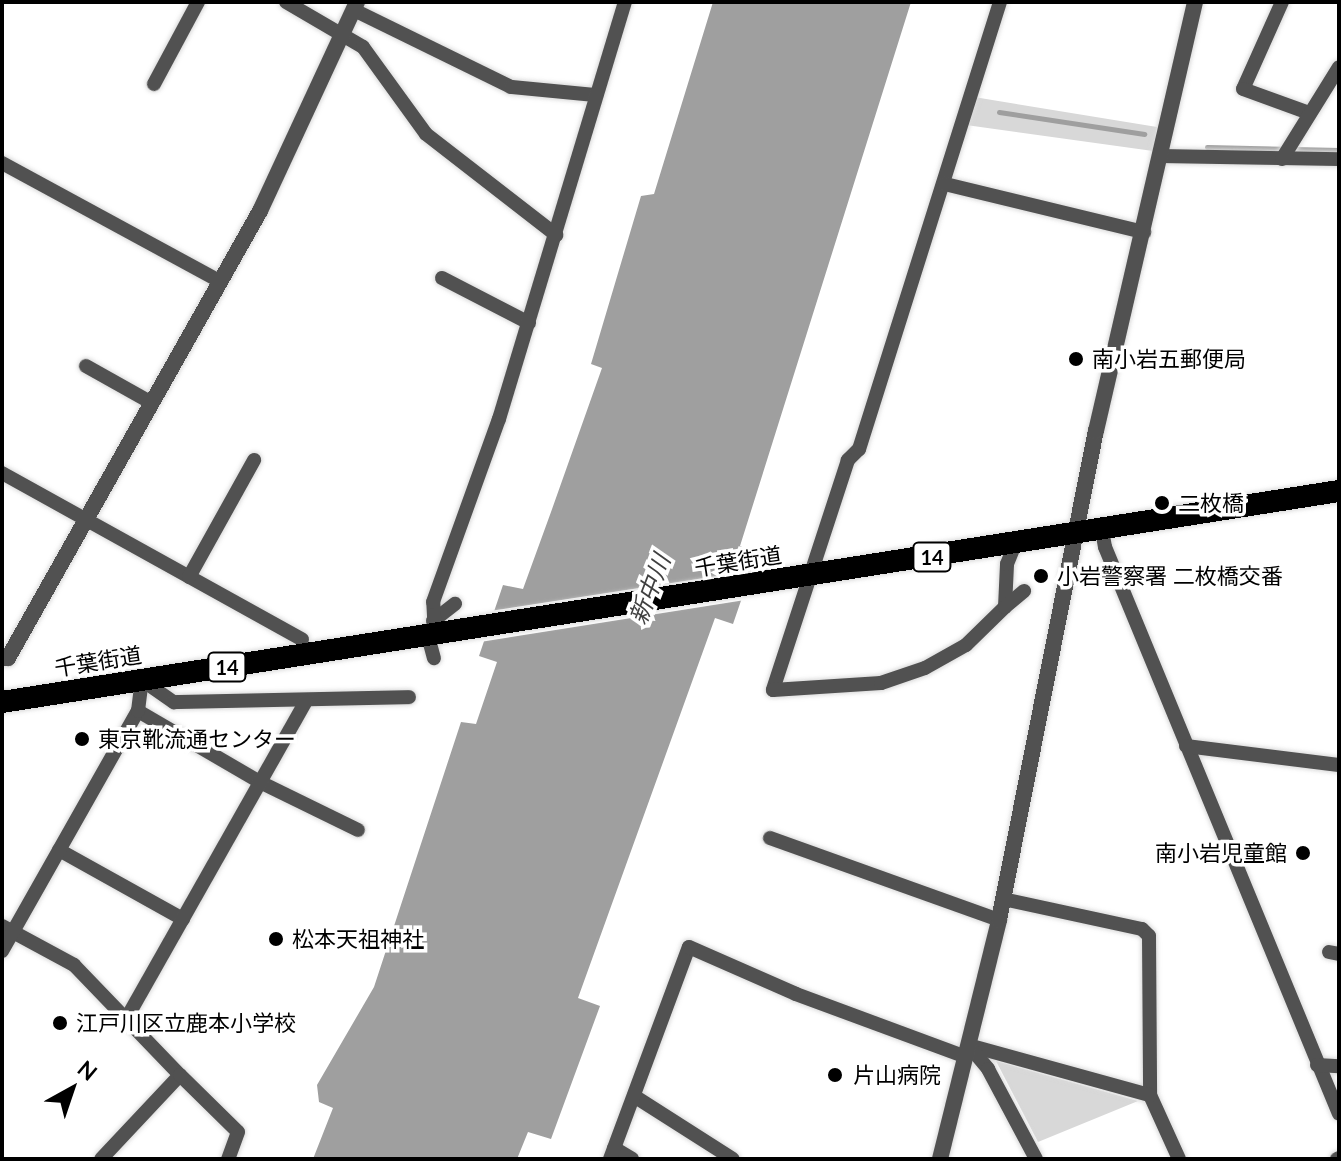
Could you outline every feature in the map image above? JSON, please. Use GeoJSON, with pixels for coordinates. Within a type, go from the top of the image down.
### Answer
{"type":"FeatureCollection","features":[{"type":"Feature","properties":{"kind":"highway","name":"千葉街道"},"geometry":{"type":"LineString","coordinates":[[2,702],[436,637],[1339,491]]}},
{"type":"Feature","properties":{"kind":"street"},"geometry":{"type":"LineString","coordinates":[[154,84],[198,2]]}},
{"type":"Feature","properties":{"kind":"street"},"geometry":{"type":"LineString","coordinates":[[286,2],[344,34],[389,77],[426,134],[556,235]]}},
{"type":"Feature","properties":{"kind":"street"},"geometry":{"type":"LineString","coordinates":[[436,637],[433,602],[529,323],[625,2]]}},
{"type":"Feature","properties":{"kind":"street"},"geometry":{"type":"LineString","coordinates":[[1000,2],[859,449],[848,460],[798,578],[773,690],[881,683],[925,668],[966,645],[1024,591]]}},
{"type":"Feature","properties":{"kind":"street"},"geometry":{"type":"LineString","coordinates":[[940,1159],[999,920],[1076,534],[1195,2]]}},
{"type":"Feature","properties":{"kind":"street"},"geometry":{"type":"LineString","coordinates":[[1282,2],[1243,89],[1309,113]]}},
{"type":"Feature","properties":{"kind":"street"},"geometry":{"type":"LineString","coordinates":[[4,661],[87,520],[290,154],[355,6],[511,87],[596,95]]}},
{"type":"Feature","properties":{"kind":"street"},"geometry":{"type":"LineString","coordinates":[[1282,159],[1339,67]]}},
{"type":"Feature","properties":{"kind":"street"},"geometry":{"type":"LineString","coordinates":[[1160,156],[1339,159]]}},
{"type":"Feature","properties":{"kind":"street"},"geometry":{"type":"LineString","coordinates":[[2,163],[221,282]]}},
{"type":"Feature","properties":{"kind":"street"},"geometry":{"type":"LineString","coordinates":[[945,184],[1144,232]]}},
{"type":"Feature","properties":{"kind":"street"},"geometry":{"type":"LineString","coordinates":[[442,278],[529,323]]}},
{"type":"Feature","properties":{"kind":"street"},"geometry":{"type":"LineString","coordinates":[[86,366],[152,403]]}},
{"type":"Feature","properties":{"kind":"street"},"geometry":{"type":"LineString","coordinates":[[189,577],[254,460]]}},
{"type":"Feature","properties":{"kind":"street"},"geometry":{"type":"LineString","coordinates":[[2,473],[302,639]]}},
{"type":"Feature","properties":{"kind":"street"},"geometry":{"type":"LineString","coordinates":[[1102,530],[1186,746],[1339,1114]]}},
{"type":"Feature","properties":{"kind":"street"},"geometry":{"type":"LineString","coordinates":[[1005,607],[1007,564],[1015,544]]}},
{"type":"Feature","properties":{"kind":"street"},"geometry":{"type":"LineString","coordinates":[[436,637],[455,604]]}},
{"type":"Feature","properties":{"kind":"street"},"geometry":{"type":"LineString","coordinates":[[2,951],[8,929],[59,850],[138,711],[142,680],[174,702],[409,697]]}},
{"type":"Feature","properties":{"kind":"street"},"geometry":{"type":"LineString","coordinates":[[125,1021],[306,701]]}},
{"type":"Feature","properties":{"kind":"street"},"geometry":{"type":"LineString","coordinates":[[138,711],[260,782],[358,830]]}},
{"type":"Feature","properties":{"kind":"street"},"geometry":{"type":"LineString","coordinates":[[1186,746],[1339,765]]}},
{"type":"Feature","properties":{"kind":"street"},"geometry":{"type":"LineString","coordinates":[[770,838],[999,920]]}},
{"type":"Feature","properties":{"kind":"street"},"geometry":{"type":"LineString","coordinates":[[59,850],[183,919]]}},
{"type":"Feature","properties":{"kind":"street"},"geometry":{"type":"LineString","coordinates":[[1003,899],[1142,929],[1149,936],[1150,1095],[1179,1159]]}},
{"type":"Feature","properties":{"kind":"street"},"geometry":{"type":"LineString","coordinates":[[8,929],[74,965],[125,1021],[238,1132],[228,1159]]}},
{"type":"Feature","properties":{"kind":"street"},"geometry":{"type":"LineString","coordinates":[[632,1159],[612,1154],[689,947],[796,994],[967,1051],[1150,1095]]}},
{"type":"Feature","properties":{"kind":"street"},"geometry":{"type":"LineString","coordinates":[[967,1051],[988,1069],[1036,1159]]}},
{"type":"Feature","properties":{"kind":"street"},"geometry":{"type":"LineString","coordinates":[[1317,1065],[1339,1066]]}},
{"type":"Feature","properties":{"kind":"street"},"geometry":{"type":"LineString","coordinates":[[101,1159],[180,1075]]}},
{"type":"Feature","properties":{"kind":"street"},"geometry":{"type":"LineString","coordinates":[[634,1096],[733,1159]]}},
{"type":"Feature","properties":{"kind":"shaded area"},"geometry":{"type":"Polygon","coordinates":[[[974,97],[1157,127],[1153,151],[966,125],[974,97]]]}},
{"type":"Feature","properties":{"kind":"shaded area"},"geometry":{"type":"Polygon","coordinates":[[[996,1061],[1138,1101],[1038,1142],[996,1061]]]}},
{"type":"Feature","properties":{"kind":"water","name":"新中川"},"geometry":{"type":"Polygon","coordinates":[[[713,2],[911,2],[740,546],[757,554],[733,624],[715,618],[578,998],[600,1006],[551,1139],[528,1132],[517,1159],[313,1159],[333,1108],[319,1102],[317,1085],[374,987],[461,722],[476,724],[497,662],[479,656],[503,585],[523,589],[551,512],[602,368],[591,364],[641,196],[654,194],[713,2]]]}},
{"type":"Feature","properties":{"kind":"pier"},"geometry":{"type":"Polygon","coordinates":[[[756,570],[745,600],[480,642],[490,611],[756,570]]]}},
{"type":"Feature","properties":{"kind":"waterway"},"geometry":{"type":"LineString","coordinates":[[999,112],[1144,134]]}},
{"type":"Feature","properties":{"kind":"waterway"},"geometry":{"type":"LineString","coordinates":[[1207,147],[1339,150]]}},
{"type":"Feature","properties":{"kind":"place","name":"南小岩五郵便局"},"geometry":{"type":"Point","coordinates":[1076,359]}},
{"type":"Feature","properties":{"kind":"place","name":"二枚橋"},"geometry":{"type":"Point","coordinates":[1162,503]}},
{"type":"Feature","properties":{"kind":"place","name":"小岩警察署 二枚橋交番"},"geometry":{"type":"Point","coordinates":[1041,576]}},
{"type":"Feature","properties":{"kind":"place","name":"東京靴流通センター"},"geometry":{"type":"Point","coordinates":[82,739]}},
{"type":"Feature","properties":{"kind":"place","name":"南小岩児童館"},"geometry":{"type":"Point","coordinates":[1303,853]}},
{"type":"Feature","properties":{"kind":"place","name":"松本天祖神社"},"geometry":{"type":"Point","coordinates":[276,939]}},
{"type":"Feature","properties":{"kind":"place","name":"江戸川区立鹿本小学校"},"geometry":{"type":"Point","coordinates":[60,1023]}},
{"type":"Feature","properties":{"kind":"place","name":"片山病院"},"geometry":{"type":"Point","coordinates":[835,1075]}}]}
